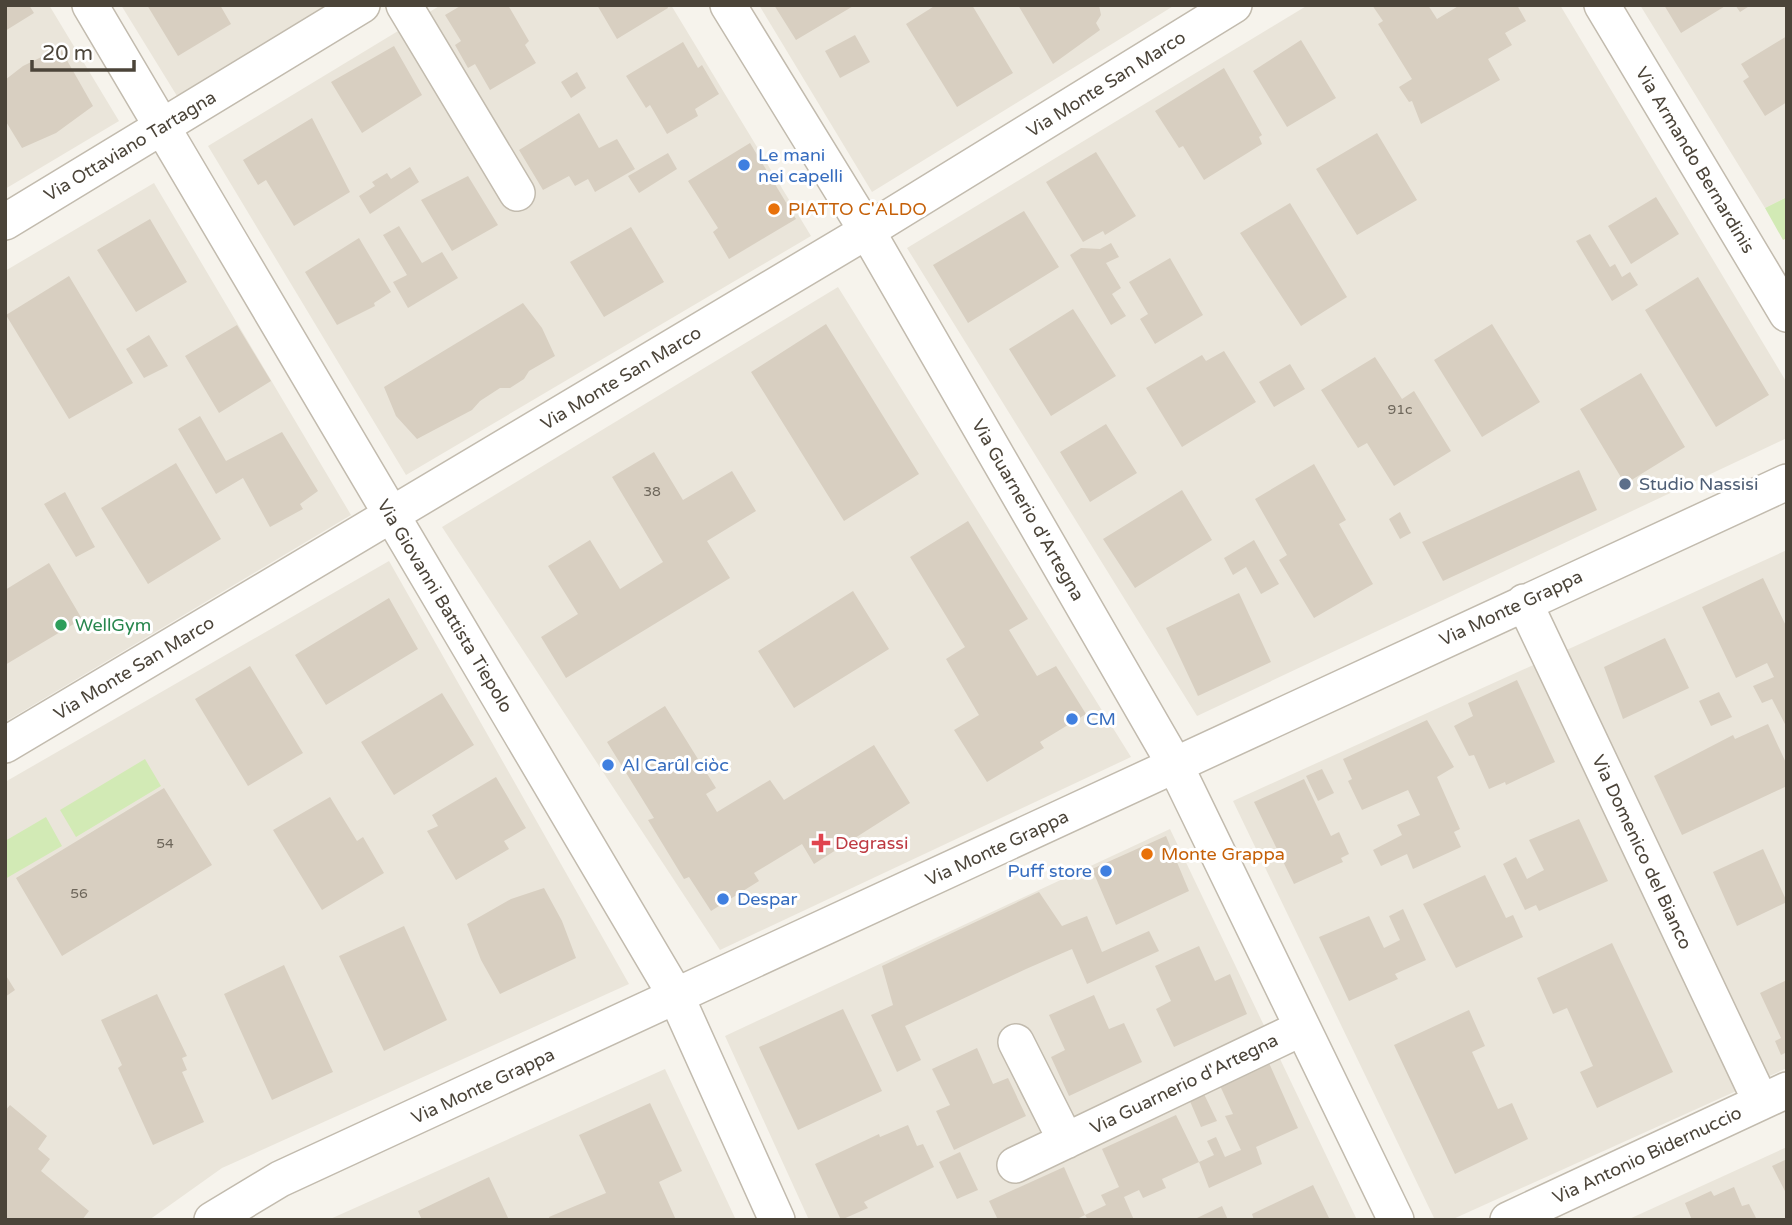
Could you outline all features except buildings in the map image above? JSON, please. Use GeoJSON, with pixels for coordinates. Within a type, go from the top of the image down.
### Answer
{"type":"FeatureCollection","features":[{"type":"Feature","properties":{"kind":"street","name":"Via Giovanni Battista Tiepolo"},"geometry":{"type":"LineString","coordinates":[[90,5],[676,996],[777,1220]]}},
{"type":"Feature","properties":{"kind":"street","name":"Via Ottaviano Tartagna"},"geometry":{"type":"LineString","coordinates":[[5,222],[362,5]]}},
{"type":"Feature","properties":{"kind":"street"},"geometry":{"type":"LineString","coordinates":[[404,5],[517,193]]}},
{"type":"Feature","properties":{"kind":"street","name":"Via Guarnerio d'Artegna"},"geometry":{"type":"LineString","coordinates":[[728,5],[867,231],[1175,765],[1396,1220]]}},
{"type":"Feature","properties":{"kind":"street","name":"Via Monte San Marco"},"geometry":{"type":"LineString","coordinates":[[5,745],[867,231],[1234,5]]}},
{"type":"Feature","properties":{"kind":"street","name":"Via Armando Bernardinis"},"geometry":{"type":"LineString","coordinates":[[1602,5],[1787,314]]}},
{"type":"Feature","properties":{"kind":"street","name":"Via Monte Grappa"},"geometry":{"type":"LineString","coordinates":[[212,1220],[280,1179],[1787,482]]}},
{"type":"Feature","properties":{"kind":"street","name":"Via Domenico del Bianco"},"geometry":{"type":"LineString","coordinates":[[1524,602],[1774,1096]]}},
{"type":"Feature","properties":{"kind":"street","name":"Via Guarnerio d'Artegna"},"geometry":{"type":"LineString","coordinates":[[1014,1166],[1302,1028]]}},
{"type":"Feature","properties":{"kind":"street"},"geometry":{"type":"LineString","coordinates":[[1016,1042],[1066,1141]]}},
{"type":"Feature","properties":{"kind":"street","name":"Via Antonio Bidernuccio"},"geometry":{"type":"LineString","coordinates":[[1508,1220],[1774,1096]]}},
{"type":"Feature","properties":{"kind":"shaded area"},"geometry":{"type":"Polygon","coordinates":[[[5,5],[49,5],[119,121],[5,189],[5,5]]]}},
{"type":"Feature","properties":{"kind":"shaded area"},"geometry":{"type":"Polygon","coordinates":[[[121,5],[329,5],[177,96],[121,5]]]}},
{"type":"Feature","properties":{"kind":"shaded area"},"geometry":{"type":"Polygon","coordinates":[[[441,5],[671,5],[811,236],[406,475],[208,146],[441,5]]]}},
{"type":"Feature","properties":{"kind":"shaded area"},"geometry":{"type":"Polygon","coordinates":[[[759,5],[1175,5],[872,192],[759,5]]]}},
{"type":"Feature","properties":{"kind":"shaded area"},"geometry":{"type":"Polygon","coordinates":[[[1308,5],[1560,5],[1787,383],[1787,438],[1197,716],[907,248],[1308,5]]]}},
{"type":"Feature","properties":{"kind":"shaded area"},"geometry":{"type":"Polygon","coordinates":[[[1640,5],[1787,5],[1787,197],[1765,208],[1640,5]]]}},
{"type":"Feature","properties":{"kind":"shaded area"},"geometry":{"type":"Polygon","coordinates":[[[154,183],[351,515],[5,722],[5,271],[154,183]]]}},
{"type":"Feature","properties":{"kind":"shaded area"},"geometry":{"type":"Polygon","coordinates":[[[838,287],[1131,757],[720,950],[442,527],[838,287]]]}},
{"type":"Feature","properties":{"kind":"shaded area"},"geometry":{"type":"Polygon","coordinates":[[[1787,550],[1787,1068],[1451,1220],[1435,1220],[1233,801],[1787,550]]]}},
{"type":"Feature","properties":{"kind":"shaded area"},"geometry":{"type":"Polygon","coordinates":[[[389,561],[629,984],[222,1168],[149,1220],[5,1220],[5,782],[389,561]]]}},
{"type":"Feature","properties":{"kind":"shaded area"},"geometry":{"type":"Polygon","coordinates":[[[1170,829],[1357,1220],[809,1220],[725,1036],[1170,829]]]}},
{"type":"Feature","properties":{"kind":"shaded area"},"geometry":{"type":"Polygon","coordinates":[[[665,1069],[736,1220],[328,1220],[665,1069]]]}},
{"type":"Feature","properties":{"kind":"shaded area"},"geometry":{"type":"Polygon","coordinates":[[[1787,1147],[1787,1220],[1627,1220],[1787,1147]]]}},
{"type":"Feature","properties":{"kind":"green space"},"geometry":{"type":"Polygon","coordinates":[[[1787,197],[1787,238],[1783,240],[1765,208],[1787,197]]]}},
{"type":"Feature","properties":{"kind":"green space"},"geometry":{"type":"Polygon","coordinates":[[[145,759],[161,786],[76,837],[60,810],[145,759]]]}},
{"type":"Feature","properties":{"kind":"green space"},"geometry":{"type":"Polygon","coordinates":[[[46,817],[62,846],[5,879],[5,841],[46,817]]]}},
{"type":"Feature","properties":{"kind":"place","name":"Le mani nei capelli"},"geometry":{"type":"Point","coordinates":[744,165]}},
{"type":"Feature","properties":{"kind":"place","name":"PIATTO C'ALDO"},"geometry":{"type":"Point","coordinates":[774,209]}},
{"type":"Feature","properties":{"kind":"place","name":"Studio Nassisi"},"geometry":{"type":"Point","coordinates":[1625,484]}},
{"type":"Feature","properties":{"kind":"place","name":"WellGym"},"geometry":{"type":"Point","coordinates":[61,625]}},
{"type":"Feature","properties":{"kind":"place","name":"CM"},"geometry":{"type":"Point","coordinates":[1072,719]}},
{"type":"Feature","properties":{"kind":"place","name":"Al Carûl ciòc"},"geometry":{"type":"Point","coordinates":[608,765]}},
{"type":"Feature","properties":{"kind":"place","name":"Degrassi"},"geometry":{"type":"Point","coordinates":[821,843]}},
{"type":"Feature","properties":{"kind":"place","name":"Monte Grappa"},"geometry":{"type":"Point","coordinates":[1147,854]}},
{"type":"Feature","properties":{"kind":"place","name":"Puff store"},"geometry":{"type":"Point","coordinates":[1106,871]}},
{"type":"Feature","properties":{"kind":"place","name":"Despar"},"geometry":{"type":"Point","coordinates":[723,899]}}]}
